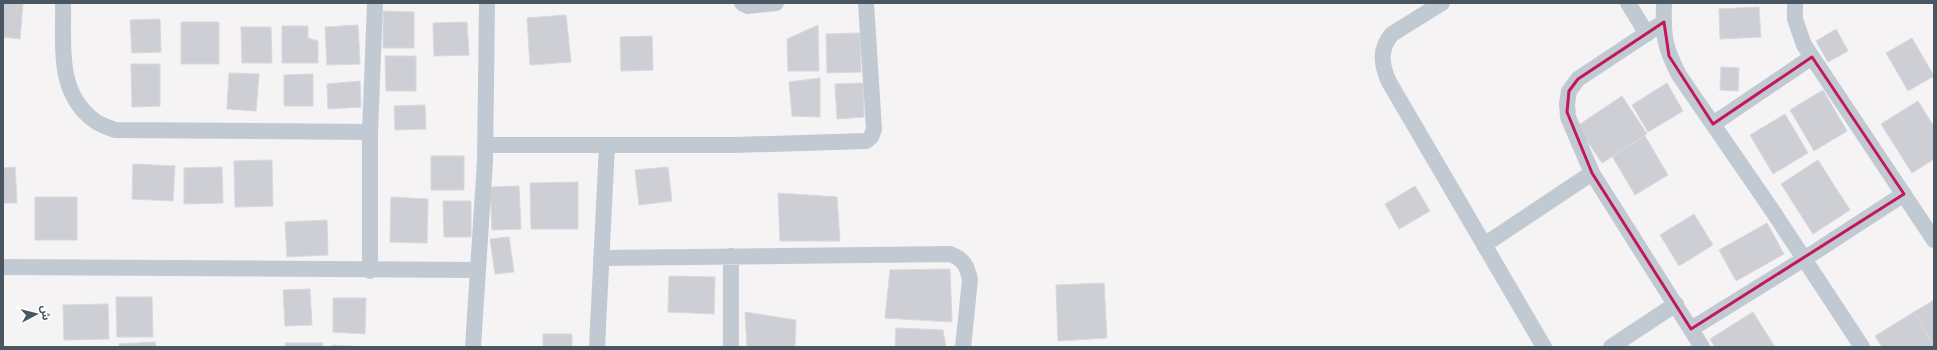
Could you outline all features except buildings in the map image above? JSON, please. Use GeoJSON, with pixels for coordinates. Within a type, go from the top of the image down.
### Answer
{"type":"FeatureCollection","features":[{"type":"Feature","properties":{"kind":"street"},"geometry":{"type":"LineString","coordinates":[[63,3],[65,72],[69,91],[78,106],[96,122],[108,127],[122,130],[370,132]]}},
{"type":"Feature","properties":{"kind":"street"},"geometry":{"type":"LineString","coordinates":[[370,271],[370,132],[375,3]]}},
{"type":"Feature","properties":{"kind":"street"},"geometry":{"type":"LineString","coordinates":[[473,347],[485,145],[487,3]]}},
{"type":"Feature","properties":{"kind":"street"},"geometry":{"type":"LineString","coordinates":[[742,3],[748,6],[776,3]]}},
{"type":"Feature","properties":{"kind":"street"},"geometry":{"type":"LineString","coordinates":[[485,145],[828,143],[859,142],[869,139],[874,129],[866,3]]}},
{"type":"Feature","properties":{"kind":"street"},"geometry":{"type":"LineString","coordinates":[[1442,3],[1392,34],[1386,41],[1384,48],[1382,58],[1383,69],[1389,82],[1544,347]]}},
{"type":"Feature","properties":{"kind":"street"},"geometry":{"type":"LineString","coordinates":[[1628,3],[1647,34]]}},
{"type":"Feature","properties":{"kind":"street"},"geometry":{"type":"LineString","coordinates":[[1664,3],[1664,41],[1669,56],[1679,75],[1862,347]]}},
{"type":"Feature","properties":{"kind":"street"},"geometry":{"type":"LineString","coordinates":[[1795,3],[1795,19],[1804,45],[1934,240]]}},
{"type":"Feature","properties":{"kind":"street"},"geometry":{"type":"LineString","coordinates":[[1664,22],[1578,79],[1570,91],[1567,104],[1568,117],[1592,173],[1702,347]]}},
{"type":"Feature","properties":{"kind":"street"},"geometry":{"type":"LineString","coordinates":[[1713,124],[1812,57]]}},
{"type":"Feature","properties":{"kind":"street"},"geometry":{"type":"LineString","coordinates":[[597,347],[606,145]]}},
{"type":"Feature","properties":{"kind":"street"},"geometry":{"type":"LineString","coordinates":[[1484,245],[1592,173]]}},
{"type":"Feature","properties":{"kind":"street"},"geometry":{"type":"LineString","coordinates":[[1691,329],[1804,260],[1904,194]]}},
{"type":"Feature","properties":{"kind":"street"},"geometry":{"type":"LineString","coordinates":[[601,258],[950,254],[964,261],[968,269],[970,280],[963,347]]}},
{"type":"Feature","properties":{"kind":"street"},"geometry":{"type":"LineString","coordinates":[[731,256],[731,347]]}},
{"type":"Feature","properties":{"kind":"street"},"geometry":{"type":"LineString","coordinates":[[3,267],[370,271],[478,270]]}},
{"type":"Feature","properties":{"kind":"street"},"geometry":{"type":"LineString","coordinates":[[1611,347],[1676,304]]}},
{"type":"Feature","properties":{"kind":"highlighted area"},"geometry":{"type":"Polygon","coordinates":[[[1664,22],[1669,56],[1713,124],[1812,57],[1904,194],[1691,329],[1592,173],[1567,112],[1569,91],[1578,79],[1664,22]]]}}]}
